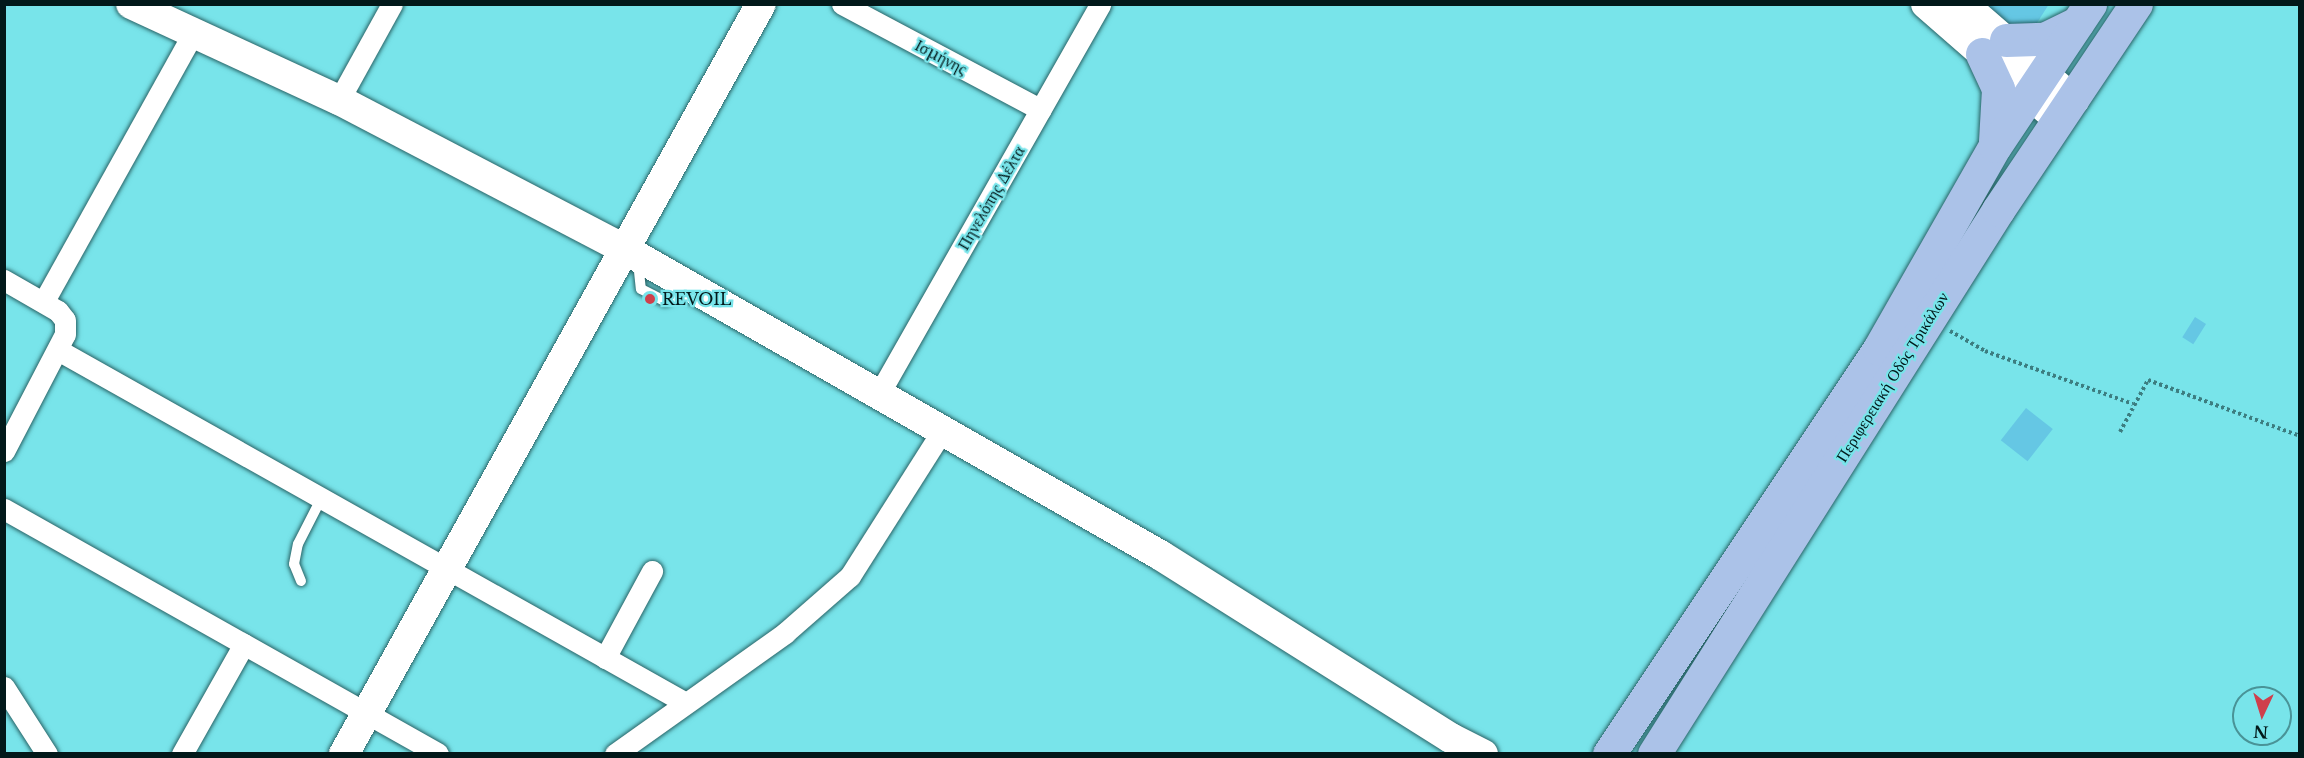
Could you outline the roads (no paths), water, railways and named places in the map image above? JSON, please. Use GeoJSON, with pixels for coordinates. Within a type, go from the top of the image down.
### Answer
{"type":"FeatureCollection","features":[{"type":"Feature","properties":{"kind":"main road","name":"Περιφερειακή Οδός Τρικάλων"},"geometry":{"type":"LineString","coordinates":[[1654,753],[1929,319],[2136,4]]}},
{"type":"Feature","properties":{"kind":"main road"},"geometry":{"type":"LineString","coordinates":[[1995,146],[1998,89],[1994,47],[2044,39],[2084,14]]}},
{"type":"Feature","properties":{"kind":"main road","name":"Περιφερειακή Οδός Τρικάλων"},"geometry":{"type":"LineString","coordinates":[[1609,753],[1879,350],[1995,146],[2084,14]]}},
{"type":"Feature","properties":{"kind":"street"},"geometry":{"type":"LineString","coordinates":[[131,4],[194,31],[339,100],[697,289],[944,428],[1160,555],[1456,746],[1483,753]]}},
{"type":"Feature","properties":{"kind":"street"},"geometry":{"type":"LineString","coordinates":[[339,100],[392,4]]}},
{"type":"Feature","properties":{"kind":"street"},"geometry":{"type":"LineString","coordinates":[[344,753],[447,568],[632,253],[761,4]]}},
{"type":"Feature","properties":{"kind":"street","name":"Ισμήνης"},"geometry":{"type":"LineString","coordinates":[[842,4],[1041,110]]}},
{"type":"Feature","properties":{"kind":"street","name":"Πηνελόπης Δέλτα"},"geometry":{"type":"LineString","coordinates":[[880,392],[1100,4]]}},
{"type":"Feature","properties":{"kind":"street"},"geometry":{"type":"LineString","coordinates":[[1926,4],[1994,47],[2067,110]]}},
{"type":"Feature","properties":{"kind":"street"},"geometry":{"type":"LineString","coordinates":[[1963,4],[1994,47]]}},
{"type":"Feature","properties":{"kind":"street"},"geometry":{"type":"LineString","coordinates":[[44,301],[194,31]]}},
{"type":"Feature","properties":{"kind":"street"},"geometry":{"type":"LineString","coordinates":[[4,280],[44,301],[65,320],[65,334],[58,350],[4,452]]}},
{"type":"Feature","properties":{"kind":"street"},"geometry":{"type":"LineString","coordinates":[[58,350],[684,702]]}},
{"type":"Feature","properties":{"kind":"street"},"geometry":{"type":"LineString","coordinates":[[615,753],[684,702],[785,633],[850,576],[944,428]]}},
{"type":"Feature","properties":{"kind":"street"},"geometry":{"type":"LineString","coordinates":[[4,509],[438,753]]}},
{"type":"Feature","properties":{"kind":"street"},"geometry":{"type":"LineString","coordinates":[[605,658],[652,571]]}},
{"type":"Feature","properties":{"kind":"street"},"geometry":{"type":"LineString","coordinates":[[182,753],[244,644]]}},
{"type":"Feature","properties":{"kind":"street"},"geometry":{"type":"LineString","coordinates":[[4,687],[47,753]]}},
{"type":"Feature","properties":{"kind":"lane"},"geometry":{"type":"LineString","coordinates":[[301,581],[294,564],[298,544],[322,497]]}},
{"type":"Feature","properties":{"kind":"place","name":"REVOIL"},"geometry":{"type":"Point","coordinates":[650,299]}}]}
